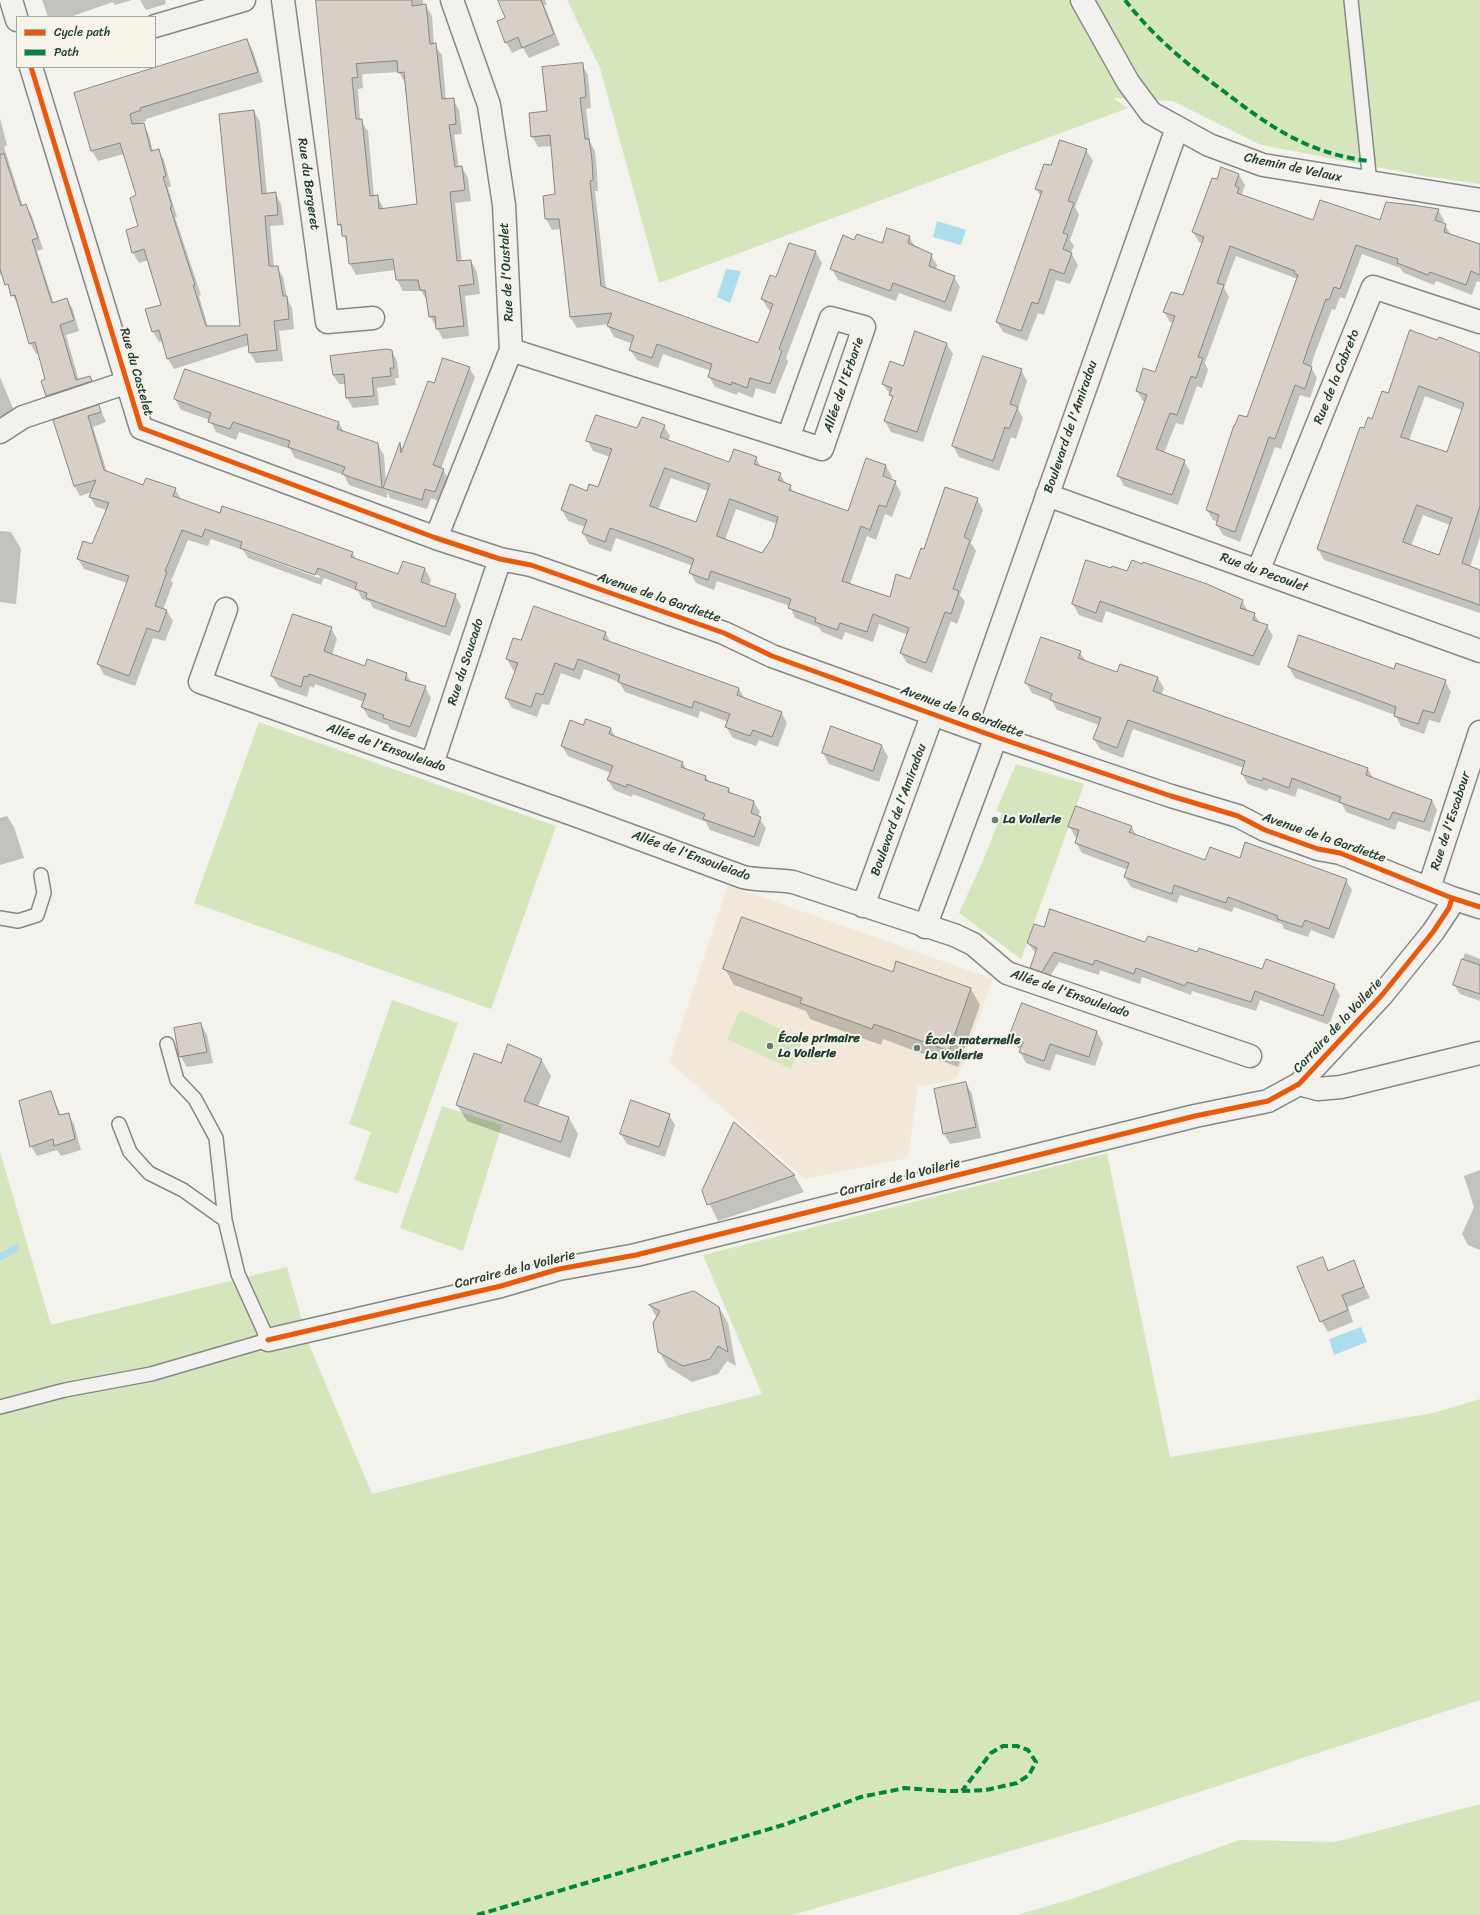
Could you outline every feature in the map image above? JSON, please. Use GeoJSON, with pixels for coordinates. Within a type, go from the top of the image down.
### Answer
{"type":"FeatureCollection","features":[{"type":"Feature","properties":{"kind":"street"},"geometry":{"type":"LineString","coordinates":[[11,0],[16,17]]}},
{"type":"Feature","properties":{"kind":"street"},"geometry":{"type":"LineString","coordinates":[[156,26],[244,0]]}},
{"type":"Feature","properties":{"kind":"street","name":"Rue du Bergeret"},"geometry":{"type":"LineString","coordinates":[[283,0],[327,322],[373,318]]}},
{"type":"Feature","properties":{"kind":"street","name":"Rue de l'Oustalet"},"geometry":{"type":"LineString","coordinates":[[436,538],[512,350],[504,205],[489,105],[452,0]]}},
{"type":"Feature","properties":{"kind":"street","name":"Chemin de Velaux"},"geometry":{"type":"LineString","coordinates":[[1082,0],[1128,82],[1151,113],[1209,145],[1263,164],[1370,183],[1480,200]]}},
{"type":"Feature","properties":{"kind":"street","name":"Rue du Castelet"},"geometry":{"type":"LineString","coordinates":[[31,68],[141,428],[436,538]]}},
{"type":"Feature","properties":{"kind":"street","name":"Boulevard de l'Amiradou"},"geometry":{"type":"LineString","coordinates":[[966,726],[1177,128]]}},
{"type":"Feature","properties":{"kind":"street","name":"Rue de la Cabreto"},"geometry":{"type":"LineString","coordinates":[[1258,570],[1373,287],[1480,322]]}},
{"type":"Feature","properties":{"kind":"street","name":"Allée de l'Erbarie"},"geometry":{"type":"LineString","coordinates":[[512,350],[822,449],[864,327],[831,318],[788,438]]}},
{"type":"Feature","properties":{"kind":"street"},"geometry":{"type":"LineString","coordinates":[[0,432],[23,417],[128,382]]}},
{"type":"Feature","properties":{"kind":"street","name":"Rue du Pecoulet"},"geometry":{"type":"LineString","coordinates":[[1047,495],[1480,651]]}},
{"type":"Feature","properties":{"kind":"street","name":"Avenue de la Gardiette"},"geometry":{"type":"LineString","coordinates":[[436,538],[500,559],[531,565],[724,633],[772,656],[996,737],[1171,796],[1238,816],[1264,830],[1318,849],[1340,853],[1452,898],[1480,907]]}},
{"type":"Feature","properties":{"kind":"street","name":"Rue du Soucado"},"geometry":{"type":"LineString","coordinates":[[432,764],[500,559]]}},
{"type":"Feature","properties":{"kind":"street","name":"Allée de l'Ensouleiado"},"geometry":{"type":"LineString","coordinates":[[226,609],[200,682],[432,764],[743,877],[758,880],[776,879],[793,882],[925,927],[954,935],[973,944],[1007,973],[1250,1056]]}},
{"type":"Feature","properties":{"kind":"street","name":"Boulevard de l'Amiradou"},"geometry":{"type":"LineString","coordinates":[[863,906],[933,713]]}},
{"type":"Feature","properties":{"kind":"street","name":"Rue de l'Escabour"},"geometry":{"type":"LineString","coordinates":[[1429,888],[1480,732]]}},
{"type":"Feature","properties":{"kind":"street"},"geometry":{"type":"LineString","coordinates":[[925,927],[996,737]]}},
{"type":"Feature","properties":{"kind":"street","name":"Carraire de la Voilerie"},"geometry":{"type":"LineString","coordinates":[[268,1340],[501,1286],[559,1269],[636,1255],[1195,1116],[1268,1101],[1299,1084],[1382,996],[1433,932],[1449,908],[1452,898]]}},
{"type":"Feature","properties":{"kind":"street"},"geometry":{"type":"LineString","coordinates":[[1299,1084],[1318,1089],[1341,1088],[1480,1053]]}},
{"type":"Feature","properties":{"kind":"lane"},"geometry":{"type":"LineString","coordinates":[[1350,0],[1370,183]]}},
{"type":"Feature","properties":{"kind":"lane"},"geometry":{"type":"LineString","coordinates":[[0,918],[18,921],[37,915],[44,893],[41,875]]}},
{"type":"Feature","properties":{"kind":"lane"},"geometry":{"type":"LineString","coordinates":[[0,1407],[66,1390],[151,1374],[268,1340],[238,1274],[225,1220],[216,1138],[195,1099],[177,1080],[166,1044]]}},
{"type":"Feature","properties":{"kind":"lane"},"geometry":{"type":"LineString","coordinates":[[119,1124],[130,1152],[149,1173],[183,1190],[225,1220]]}},
{"type":"Feature","properties":{"kind":"shaded area","name":"École primaire La Voilerie"},"geometry":{"type":"Polygon","coordinates":[[[728,885],[993,979],[958,1076],[950,1081],[918,1086],[908,1158],[805,1179],[669,1062],[728,885]]]}},
{"type":"Feature","properties":{"kind":"green space"},"geometry":{"type":"Polygon","coordinates":[[[567,0],[1480,0],[1480,184],[1424,176],[1261,145],[1173,101],[1113,98],[1128,108],[659,283],[600,68],[567,0]]]}},
{"type":"Feature","properties":{"kind":"green space"},"geometry":{"type":"Polygon","coordinates":[[[259,722],[556,826],[491,1009],[194,903],[259,722]]]}},
{"type":"Feature","properties":{"kind":"green space"},"geometry":{"type":"Polygon","coordinates":[[[1016,764],[1084,784],[1021,959],[959,913],[982,863],[1002,813],[996,811],[1016,764]]]}},
{"type":"Feature","properties":{"kind":"green space"},"geometry":{"type":"Polygon","coordinates":[[[392,1000],[458,1023],[398,1194],[354,1180],[371,1132],[349,1124],[392,1000]]]}},
{"type":"Feature","properties":{"kind":"green space"},"geometry":{"type":"Polygon","coordinates":[[[740,1010],[804,1040],[791,1069],[727,1039],[740,1010]]]}},
{"type":"Feature","properties":{"kind":"green space"},"geometry":{"type":"Polygon","coordinates":[[[442,1106],[502,1125],[463,1251],[400,1228],[442,1106]]]}},
{"type":"Feature","properties":{"kind":"green space"},"geometry":{"type":"Polygon","coordinates":[[[0,1152],[51,1325],[287,1267],[308,1342],[372,1494],[762,1394],[703,1255],[1107,1153],[1170,1457],[1433,1413],[1480,1399],[1480,1700],[1095,1826],[793,1915],[0,1915],[0,1152]]]}},
{"type":"Feature","properties":{"kind":"green space"},"geometry":{"type":"Polygon","coordinates":[[[1480,1804],[1480,1915],[1017,1915],[1075,1898],[1240,1840],[1335,1842],[1480,1804]]]}},
{"type":"Feature","properties":{"kind":"water"},"geometry":{"type":"Polygon","coordinates":[[[937,221],[966,230],[961,245],[933,237],[937,221]]]}},
{"type":"Feature","properties":{"kind":"water"},"geometry":{"type":"Polygon","coordinates":[[[726,269],[741,271],[730,303],[717,297],[726,269]]]}},
{"type":"Feature","properties":{"kind":"water"},"geometry":{"type":"Polygon","coordinates":[[[1361,1327],[1367,1342],[1334,1355],[1329,1339],[1361,1327]]]}},
{"type":"Feature","properties":{"kind":"building"},"geometry":{"type":"Polygon","coordinates":[[[316,0],[412,0],[412,6],[426,4],[430,44],[436,43],[442,99],[454,98],[456,124],[449,125],[455,167],[462,166],[465,190],[450,192],[457,261],[471,260],[474,284],[459,286],[464,326],[436,329],[435,316],[429,317],[425,290],[420,290],[418,280],[396,280],[393,259],[349,264],[346,236],[342,236],[341,224],[338,225],[316,0]],[[397,61],[356,64],[358,77],[352,78],[356,119],[362,119],[370,196],[378,195],[379,209],[417,204],[404,72],[398,73],[397,61]]]}},
{"type":"Feature","properties":{"kind":"building"},"geometry":{"type":"Polygon","coordinates":[[[498,0],[541,0],[554,34],[522,48],[518,37],[505,43],[497,21],[505,18],[498,0]]]}},
{"type":"Feature","properties":{"kind":"building"},"geometry":{"type":"Polygon","coordinates":[[[247,39],[258,72],[140,108],[141,110],[130,114],[132,124],[144,123],[151,151],[159,149],[166,176],[163,177],[172,206],[170,207],[195,285],[193,285],[206,326],[240,326],[219,114],[254,110],[262,194],[276,192],[278,215],[265,216],[269,266],[278,266],[283,296],[287,296],[289,319],[274,321],[277,350],[249,353],[247,334],[167,359],[159,330],[152,332],[145,309],[161,305],[144,249],[132,253],[126,230],[138,226],[130,198],[136,195],[120,143],[91,151],[74,93],[247,39]]]}},
{"type":"Feature","properties":{"kind":"building"},"geometry":{"type":"Polygon","coordinates":[[[583,63],[586,97],[580,98],[585,139],[589,139],[592,160],[593,180],[590,181],[601,286],[758,343],[773,304],[761,299],[770,275],[776,277],[789,243],[816,251],[779,349],[782,351],[770,384],[750,378],[747,388],[732,382],[731,385],[708,377],[712,364],[657,344],[652,358],[629,350],[634,336],[607,326],[612,313],[570,317],[559,219],[545,219],[543,196],[555,194],[550,135],[531,137],[529,113],[547,111],[542,67],[583,63]]]}},
{"type":"Feature","properties":{"kind":"building"},"geometry":{"type":"Polygon","coordinates":[[[1060,140],[1087,149],[1068,201],[1074,203],[1063,233],[1068,235],[1063,249],[1072,253],[1064,274],[1050,269],[1038,304],[1032,302],[1021,331],[996,322],[1042,191],[1035,189],[1044,164],[1051,165],[1060,140]]]}},
{"type":"Feature","properties":{"kind":"building"},"geometry":{"type":"Polygon","coordinates":[[[4,154],[21,206],[26,204],[38,238],[32,240],[52,303],[67,298],[74,320],[60,325],[76,380],[90,376],[92,381],[46,396],[41,381],[45,379],[35,342],[29,344],[15,295],[11,296],[8,284],[5,285],[0,269],[0,155],[4,154]]]}},
{"type":"Feature","properties":{"kind":"building"},"geometry":{"type":"Polygon","coordinates":[[[1221,167],[1239,174],[1235,186],[1239,188],[1237,193],[1313,220],[1320,200],[1380,220],[1386,202],[1413,205],[1439,209],[1435,220],[1446,224],[1444,232],[1480,244],[1480,275],[1471,271],[1466,285],[1430,272],[1428,275],[1397,263],[1398,259],[1356,245],[1340,289],[1334,287],[1329,300],[1326,299],[1309,345],[1303,363],[1312,367],[1305,389],[1295,385],[1275,439],[1269,437],[1235,532],[1216,525],[1219,515],[1206,510],[1234,425],[1239,415],[1247,417],[1298,275],[1294,273],[1295,271],[1230,246],[1217,283],[1224,285],[1198,357],[1203,358],[1196,378],[1191,376],[1177,415],[1170,413],[1156,449],[1185,460],[1172,495],[1117,476],[1147,395],[1136,391],[1143,368],[1155,372],[1175,316],[1163,312],[1171,292],[1183,295],[1204,237],[1192,232],[1212,178],[1217,179],[1221,167]]]}},
{"type":"Feature","properties":{"kind":"building"},"geometry":{"type":"Polygon","coordinates":[[[887,228],[910,236],[908,243],[932,254],[929,266],[955,276],[945,302],[893,283],[890,291],[830,269],[843,235],[854,240],[857,234],[882,243],[887,228]]]}},
{"type":"Feature","properties":{"kind":"building"},"geometry":{"type":"Polygon","coordinates":[[[1410,330],[1437,340],[1439,337],[1480,353],[1480,506],[1462,563],[1480,570],[1480,605],[1317,549],[1360,427],[1364,428],[1368,417],[1372,419],[1382,391],[1388,393],[1410,330]],[[1419,386],[1401,437],[1447,452],[1464,403],[1419,386]],[[1417,505],[1403,542],[1439,555],[1452,518],[1417,505]]]}},
{"type":"Feature","properties":{"kind":"building"},"geometry":{"type":"Polygon","coordinates":[[[915,331],[947,343],[917,432],[884,421],[893,396],[889,395],[892,388],[882,384],[890,361],[903,366],[915,331]]]}},
{"type":"Feature","properties":{"kind":"building"},"geometry":{"type":"Polygon","coordinates":[[[387,349],[392,350],[394,368],[390,368],[391,376],[372,378],[374,396],[346,398],[344,374],[333,375],[330,356],[387,349]]]}},
{"type":"Feature","properties":{"kind":"building"},"geometry":{"type":"Polygon","coordinates":[[[983,356],[1022,369],[1010,404],[1018,407],[1009,429],[1005,427],[993,461],[952,446],[983,356]]]}},
{"type":"Feature","properties":{"kind":"building"},"geometry":{"type":"Polygon","coordinates":[[[443,358],[470,367],[433,465],[444,469],[435,492],[425,489],[422,500],[383,488],[400,442],[401,453],[428,381],[434,383],[443,358]]]}},
{"type":"Feature","properties":{"kind":"building"},"geometry":{"type":"Polygon","coordinates":[[[185,369],[339,422],[337,429],[378,443],[382,488],[342,474],[345,467],[288,447],[290,441],[233,422],[230,429],[208,422],[211,413],[174,399],[185,369]]]}},
{"type":"Feature","properties":{"kind":"building"},"geometry":{"type":"Polygon","coordinates":[[[99,405],[101,412],[88,416],[104,470],[143,485],[146,478],[176,488],[173,496],[220,513],[222,506],[279,525],[353,552],[351,557],[398,574],[403,561],[425,568],[421,582],[456,594],[445,627],[366,598],[367,593],[355,589],[357,583],[318,568],[315,575],[240,548],[242,542],[205,529],[202,537],[182,530],[165,571],[167,572],[155,606],[167,610],[159,632],[147,628],[129,676],[97,664],[129,576],[77,559],[83,541],[92,544],[109,503],[89,497],[96,480],[74,486],[53,420],[99,405]]]}},
{"type":"Feature","properties":{"kind":"building"},"geometry":{"type":"Polygon","coordinates":[[[596,415],[637,428],[642,417],[665,425],[660,437],[729,462],[734,449],[757,457],[754,464],[781,473],[778,480],[791,485],[789,490],[848,511],[866,458],[886,465],[883,476],[896,481],[886,507],[879,505],[870,530],[861,526],[842,581],[890,597],[896,574],[910,579],[921,548],[924,549],[945,487],[978,498],[964,537],[970,540],[953,589],[959,591],[951,614],[945,612],[926,663],[900,653],[909,628],[873,614],[867,632],[840,623],[837,630],[815,622],[816,618],[788,608],[791,599],[711,571],[708,580],[689,573],[694,559],[664,547],[610,528],[605,542],[582,533],[587,520],[561,510],[570,484],[587,491],[589,484],[598,487],[612,449],[586,441],[596,415]],[[665,468],[650,506],[696,522],[710,484],[665,468]],[[730,499],[717,536],[762,553],[772,538],[778,517],[730,499]]]}},
{"type":"Feature","properties":{"kind":"building"},"geometry":{"type":"Polygon","coordinates":[[[1086,560],[1111,568],[1112,566],[1127,571],[1132,560],[1142,564],[1143,562],[1207,584],[1243,600],[1240,608],[1255,613],[1253,620],[1268,625],[1253,656],[1100,601],[1096,613],[1072,604],[1086,560]]]}},
{"type":"Feature","properties":{"kind":"building"},"geometry":{"type":"Polygon","coordinates":[[[534,606],[606,632],[603,639],[739,688],[737,695],[782,712],[772,737],[753,730],[750,736],[725,727],[730,714],[694,701],[692,708],[618,682],[620,675],[578,659],[574,670],[555,663],[543,695],[536,693],[531,707],[505,698],[518,663],[506,659],[513,638],[521,640],[534,606]]]}},
{"type":"Feature","properties":{"kind":"building"},"geometry":{"type":"Polygon","coordinates":[[[293,614],[332,627],[324,651],[365,666],[367,659],[407,673],[405,680],[426,686],[410,727],[383,718],[384,715],[361,707],[366,694],[309,674],[308,677],[304,676],[301,687],[271,676],[293,614]]]}},
{"type":"Feature","properties":{"kind":"building"},"geometry":{"type":"Polygon","coordinates":[[[1299,635],[1394,669],[1396,663],[1446,680],[1434,713],[1423,710],[1418,724],[1394,716],[1396,707],[1288,667],[1299,635]]]}},
{"type":"Feature","properties":{"kind":"building"},"geometry":{"type":"Polygon","coordinates":[[[1041,637],[1081,651],[1078,658],[1117,672],[1120,664],[1158,677],[1153,691],[1368,768],[1366,775],[1432,800],[1424,822],[1393,812],[1389,820],[1339,802],[1341,797],[1292,778],[1289,788],[1263,778],[1262,781],[1241,774],[1245,761],[1128,720],[1117,748],[1093,739],[1101,718],[1050,700],[1052,694],[1025,683],[1041,637]]]}},
{"type":"Feature","properties":{"kind":"building"},"geometry":{"type":"Polygon","coordinates":[[[586,719],[611,728],[609,734],[683,762],[681,767],[706,776],[705,780],[729,788],[728,792],[754,801],[751,813],[761,817],[754,837],[703,819],[705,814],[627,784],[626,787],[607,780],[613,766],[561,746],[570,720],[583,725],[586,719]]]}},
{"type":"Feature","properties":{"kind":"building"},"geometry":{"type":"Polygon","coordinates":[[[831,726],[882,745],[873,771],[822,753],[831,726]]]}},
{"type":"Feature","properties":{"kind":"building"},"geometry":{"type":"Polygon","coordinates":[[[1076,806],[1132,826],[1129,832],[1205,860],[1210,847],[1240,858],[1245,842],[1347,879],[1329,929],[1305,920],[1302,927],[1277,919],[1278,916],[1228,897],[1226,903],[1174,885],[1172,894],[1124,877],[1129,863],[1075,843],[1079,830],[1068,827],[1076,806]]]}},
{"type":"Feature","properties":{"kind":"building"},"geometry":{"type":"Polygon","coordinates":[[[1050,909],[1145,942],[1148,936],[1197,952],[1199,948],[1262,969],[1266,959],[1335,984],[1323,1016],[1255,991],[1251,1002],[1187,982],[1185,986],[1136,968],[1134,974],[1095,960],[1093,965],[1054,952],[1042,972],[1030,968],[1037,948],[1027,943],[1034,924],[1044,927],[1050,909]]]}},
{"type":"Feature","properties":{"kind":"building"},"geometry":{"type":"Polygon","coordinates":[[[742,917],[893,972],[896,961],[971,988],[949,1051],[874,1024],[872,1029],[800,1003],[802,998],[723,969],[742,917]]]}},
{"type":"Feature","properties":{"kind":"building"},"geometry":{"type":"Polygon","coordinates":[[[1462,959],[1480,965],[1480,994],[1453,985],[1462,959]]]}},
{"type":"Feature","properties":{"kind":"building"},"geometry":{"type":"Polygon","coordinates":[[[1022,1003],[1097,1031],[1089,1057],[1050,1044],[1044,1061],[1019,1052],[1023,1042],[1009,1037],[1022,1003]]]}},
{"type":"Feature","properties":{"kind":"building"},"geometry":{"type":"Polygon","coordinates":[[[201,1023],[207,1052],[179,1057],[174,1028],[201,1023]]]}},
{"type":"Feature","properties":{"kind":"building"},"geometry":{"type":"Polygon","coordinates":[[[508,1044],[542,1059],[524,1101],[569,1117],[561,1142],[456,1105],[474,1053],[501,1063],[508,1044]]]}},
{"type":"Feature","properties":{"kind":"building"},"geometry":{"type":"Polygon","coordinates":[[[966,1082],[976,1127],[943,1134],[934,1089],[966,1082]]]}},
{"type":"Feature","properties":{"kind":"building"},"geometry":{"type":"Polygon","coordinates":[[[51,1091],[59,1115],[69,1113],[75,1139],[54,1146],[53,1139],[30,1147],[19,1101],[51,1091]]]}},
{"type":"Feature","properties":{"kind":"building"},"geometry":{"type":"Polygon","coordinates":[[[631,1100],[670,1114],[659,1147],[620,1134],[631,1100]]]}},
{"type":"Feature","properties":{"kind":"building"},"geometry":{"type":"Polygon","coordinates":[[[734,1122],[795,1175],[707,1205],[702,1191],[734,1122]]]}},
{"type":"Feature","properties":{"kind":"building"},"geometry":{"type":"Polygon","coordinates":[[[1323,1257],[1328,1271],[1354,1260],[1364,1287],[1342,1295],[1348,1310],[1320,1322],[1297,1267],[1323,1257]]]}},
{"type":"Feature","properties":{"kind":"building"},"geometry":{"type":"Polygon","coordinates":[[[694,1291],[719,1307],[728,1352],[718,1346],[710,1359],[683,1366],[658,1352],[653,1323],[660,1311],[649,1305],[694,1291]]]}},
{"type":"Feature","properties":{"kind":"waterway"},"geometry":{"type":"LineString","coordinates":[[0,1257],[16,1248]]}},
{"type":"Feature","properties":{"kind":"marked path"},"geometry":{"type":"LineString","coordinates":[[1125,0],[1157,36],[1180,57],[1236,101],[1270,125],[1305,144],[1324,151],[1368,161]]}},
{"type":"Feature","properties":{"kind":"marked path"},"geometry":{"type":"LineString","coordinates":[[477,1915],[783,1825],[861,1797],[905,1788],[943,1791],[962,1791],[986,1790],[1017,1783],[1029,1775],[1036,1762],[1028,1750],[1017,1746],[1003,1746],[991,1753],[962,1791]]}},
{"type":"Feature","properties":{"kind":"cycle path"},"geometry":{"type":"LineString","coordinates":[[31,68],[141,428],[436,538],[500,559],[531,565],[724,633],[772,656],[996,737],[1171,796],[1238,816],[1265,830],[1318,849],[1340,853],[1452,898],[1480,907]]}},
{"type":"Feature","properties":{"kind":"cycle path"},"geometry":{"type":"LineString","coordinates":[[268,1340],[501,1286],[559,1269],[636,1255],[1195,1116],[1268,1101],[1299,1084],[1382,995],[1433,932],[1449,908],[1452,898]]}},
{"type":"Feature","properties":{"kind":"place","name":"La Voilerie"},"geometry":{"type":"Point","coordinates":[995,820]}},
{"type":"Feature","properties":{"kind":"place","name":"École primaire La Voilerie"},"geometry":{"type":"Point","coordinates":[770,1046]}},
{"type":"Feature","properties":{"kind":"place","name":"École maternelle La Voilerie"},"geometry":{"type":"Point","coordinates":[917,1048]}}]}
